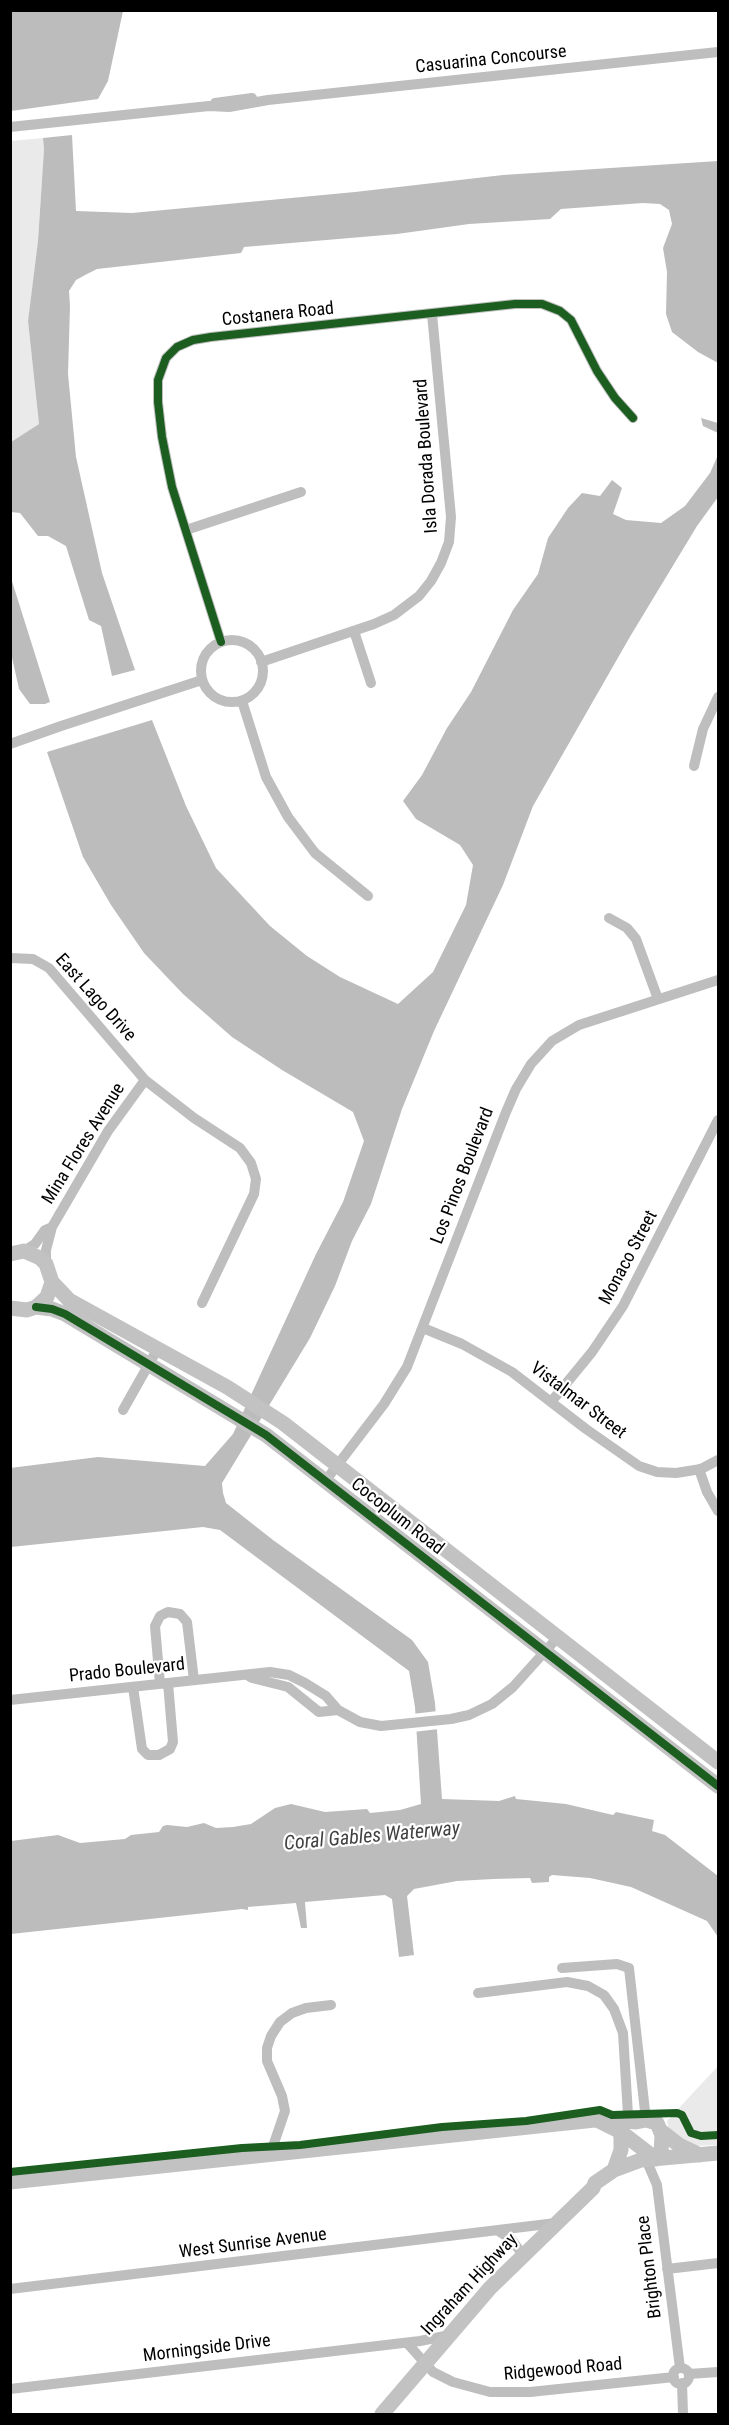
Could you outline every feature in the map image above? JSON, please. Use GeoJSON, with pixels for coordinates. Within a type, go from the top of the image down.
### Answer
{"type":"FeatureCollection","features":[{"type":"Feature","properties":{"kind":"street","name":"Casuarina Concourse"},"geometry":{"type":"LineString","coordinates":[[10,127],[209,106],[216,102],[229,100],[256,98],[268,100],[718,52]]}},
{"type":"Feature","properties":{"kind":"street","name":"Costanera Road"},"geometry":{"type":"LineString","coordinates":[[222,642],[168,468],[158,402],[158,380],[162,364],[177,347],[201,338],[524,303],[542,304],[560,311],[576,327],[597,371],[615,399],[633,418]]}},
{"type":"Feature","properties":{"kind":"street","name":"Isla Dorada Boulevard"},"geometry":{"type":"LineString","coordinates":[[261,662],[385,620],[413,602],[431,581],[449,542],[451,517],[449,474],[432,314]]}},
{"type":"Feature","properties":{"kind":"street"},"geometry":{"type":"LineString","coordinates":[[186,530],[301,492]]}},
{"type":"Feature","properties":{"kind":"street"},"geometry":{"type":"LineString","coordinates":[[354,631],[371,683]]}},
{"type":"Feature","properties":{"kind":"street"},"geometry":{"type":"LineString","coordinates":[[222,642],[241,642],[250,646],[261,662],[261,681],[250,696],[242,701],[232,702],[213,696],[202,680],[201,664],[204,657],[214,645],[222,642]]}},
{"type":"Feature","properties":{"kind":"street"},"geometry":{"type":"LineString","coordinates":[[10,744],[202,680]]}},
{"type":"Feature","properties":{"kind":"street"},"geometry":{"type":"LineString","coordinates":[[694,766],[703,729],[718,697]]}},
{"type":"Feature","properties":{"kind":"street"},"geometry":{"type":"LineString","coordinates":[[242,701],[266,777],[288,817],[315,853],[368,896]]}},
{"type":"Feature","properties":{"kind":"street"},"geometry":{"type":"LineString","coordinates":[[609,918],[627,928],[636,939],[658,999]]}},
{"type":"Feature","properties":{"kind":"street","name":"East Lago Drive"},"geometry":{"type":"LineString","coordinates":[[10,958],[33,959],[49,968],[145,1080],[194,1118],[244,1152],[255,1174],[254,1194],[202,1303]]}},
{"type":"Feature","properties":{"kind":"street","name":"Los Pinos Boulevard"},"geometry":{"type":"LineString","coordinates":[[326,1480],[392,1393],[407,1367],[506,1112],[531,1064],[552,1041],[568,1030],[592,1020],[718,980]]}},
{"type":"Feature","properties":{"kind":"street","name":"Mina Flores Avenue"},"geometry":{"type":"LineString","coordinates":[[52,1227],[112,1125],[145,1080]]}},
{"type":"Feature","properties":{"kind":"street","name":"Monaco Street"},"geometry":{"type":"LineString","coordinates":[[551,1402],[592,1352],[623,1305],[718,1120]]}},
{"type":"Feature","properties":{"kind":"street"},"geometry":{"type":"LineString","coordinates":[[17,1253],[35,1244],[45,1230],[52,1227]]}},
{"type":"Feature","properties":{"kind":"street"},"geometry":{"type":"LineString","coordinates":[[46,1264],[46,1250],[52,1227]]}},
{"type":"Feature","properties":{"kind":"street"},"geometry":{"type":"LineString","coordinates":[[17,1253],[32,1253],[46,1264]]}},
{"type":"Feature","properties":{"kind":"street","name":"Cocoplum Road"},"geometry":{"type":"LineString","coordinates":[[46,1264],[52,1282],[69,1300],[247,1399],[283,1423],[718,1762]]}},
{"type":"Feature","properties":{"kind":"street"},"geometry":{"type":"LineString","coordinates":[[36,1307],[47,1297],[52,1282]]}},
{"type":"Feature","properties":{"kind":"street","name":"Cocoplum Road"},"geometry":{"type":"LineString","coordinates":[[13,1311],[36,1307],[52,1309],[65,1314],[235,1415],[271,1439],[718,1786]]}},
{"type":"Feature","properties":{"kind":"street","name":"Vistalmar Street"},"geometry":{"type":"LineString","coordinates":[[423,1328],[494,1360],[599,1439],[639,1466],[667,1473],[699,1469],[718,1460]]}},
{"type":"Feature","properties":{"kind":"street"},"geometry":{"type":"LineString","coordinates":[[123,1410],[158,1348]]}},
{"type":"Feature","properties":{"kind":"street"},"geometry":{"type":"LineString","coordinates":[[699,1469],[707,1492],[718,1511]]}},
{"type":"Feature","properties":{"kind":"street"},"geometry":{"type":"LineString","coordinates":[[133,1687],[142,1749],[148,1755],[159,1755],[170,1749],[172,1742],[154,1626],[157,1618],[168,1612],[180,1614],[186,1622],[194,1680]]}},
{"type":"Feature","properties":{"kind":"street","name":"Prado Boulevard"},"geometry":{"type":"LineString","coordinates":[[10,1700],[247,1675],[262,1671],[289,1675],[326,1696],[338,1710],[360,1722],[381,1726],[400,1725],[469,1715],[503,1696],[558,1637]]}},
{"type":"Feature","properties":{"kind":"street","name":"Prado Boulevard"},"geometry":{"type":"LineString","coordinates":[[247,1675],[288,1687],[319,1712],[338,1710]]}},
{"type":"Feature","properties":{"kind":"street"},"geometry":{"type":"LineString","coordinates":[[562,1968],[617,1964],[628,1968],[633,2143],[653,2161],[718,2153]]}},
{"type":"Feature","properties":{"kind":"street"},"geometry":{"type":"LineString","coordinates":[[478,1993],[567,1982],[588,1986],[599,1991],[611,2003],[623,2033],[631,2122],[614,2170]]}},
{"type":"Feature","properties":{"kind":"street"},"geometry":{"type":"LineString","coordinates":[[270,2155],[285,2110],[267,2057],[271,2036],[280,2022],[292,2013],[306,2008],[331,2005]]}},
{"type":"Feature","properties":{"kind":"street"},"geometry":{"type":"LineString","coordinates":[[10,2182],[597,2120],[657,2123],[661,2131],[662,2149],[653,2161]]}},
{"type":"Feature","properties":{"kind":"street"},"geometry":{"type":"LineString","coordinates":[[661,2131],[679,2145],[700,2155]]}},
{"type":"Feature","properties":{"kind":"street","name":"Ingraham Highway"},"geometry":{"type":"LineString","coordinates":[[382,2415],[490,2288],[593,2188],[595,2182],[614,2170],[641,2160],[649,2158],[653,2161]]}},
{"type":"Feature","properties":{"kind":"street","name":"Ingraham Highway"},"geometry":{"type":"LineString","coordinates":[[593,2188],[622,2172],[653,2161]]}},
{"type":"Feature","properties":{"kind":"street","name":"Brighton Place"},"geometry":{"type":"LineString","coordinates":[[653,2161],[681,2376],[683,2415]]}},
{"type":"Feature","properties":{"kind":"street","name":"West Sunrise Avenue"},"geometry":{"type":"LineString","coordinates":[[10,2289],[556,2223]]}},
{"type":"Feature","properties":{"kind":"street"},"geometry":{"type":"LineString","coordinates":[[503,2231],[528,2250]]}},
{"type":"Feature","properties":{"kind":"street"},"geometry":{"type":"LineString","coordinates":[[668,2269],[718,2263]]}},
{"type":"Feature","properties":{"kind":"street","name":"Morningside Drive"},"geometry":{"type":"LineString","coordinates":[[10,2389],[407,2343],[450,2335]]}},
{"type":"Feature","properties":{"kind":"street"},"geometry":{"type":"LineString","coordinates":[[420,2341],[429,2346],[429,2359]]}},
{"type":"Feature","properties":{"kind":"street"},"geometry":{"type":"LineString","coordinates":[[407,2343],[429,2359]]}},
{"type":"Feature","properties":{"kind":"street","name":"Ridgewood Road"},"geometry":{"type":"LineString","coordinates":[[429,2359],[433,2372],[449,2380],[496,2392],[530,2392],[718,2372]]}},
{"type":"Feature","properties":{"kind":"shaded area"},"geometry":{"type":"Polygon","coordinates":[[[43,138],[38,241],[28,321],[39,424],[11,442],[11,141],[43,138]]]}},
{"type":"Feature","properties":{"kind":"shaded area"},"geometry":{"type":"Polygon","coordinates":[[[718,2066],[718,2145],[693,2146],[669,2130],[667,2121],[718,2066]]]}},
{"type":"Feature","properties":{"kind":"water"},"geometry":{"type":"Polygon","coordinates":[[[10,11],[123,11],[108,81],[98,99],[11,111],[10,11]]]}},
{"type":"Feature","properties":{"kind":"water"},"geometry":{"type":"Polygon","coordinates":[[[72,135],[76,211],[132,213],[355,192],[503,175],[718,161],[718,363],[698,352],[672,332],[666,314],[667,272],[663,248],[672,224],[669,210],[660,204],[643,203],[561,209],[550,219],[469,224],[397,234],[244,247],[241,253],[97,269],[87,274],[76,280],[69,291],[68,374],[76,457],[102,573],[135,670],[112,676],[101,626],[89,620],[66,546],[48,536],[38,536],[20,513],[11,512],[11,442],[39,424],[28,321],[38,241],[43,138],[72,135]]]}},
{"type":"Feature","properties":{"kind":"water"},"geometry":{"type":"Polygon","coordinates":[[[701,418],[718,423],[718,433],[703,426],[701,418]]]}},
{"type":"Feature","properties":{"kind":"water","name":"Coral Gables Waterway"},"geometry":{"type":"Polygon","coordinates":[[[718,455],[718,497],[697,526],[631,635],[533,806],[503,885],[434,1031],[402,1109],[371,1204],[352,1241],[335,1286],[310,1338],[222,1483],[226,1503],[273,1540],[412,1640],[428,1662],[435,1703],[442,1799],[499,1801],[515,1796],[516,1799],[566,1804],[613,1815],[616,1812],[654,1820],[652,1831],[665,1835],[718,1876],[718,1937],[707,1921],[631,1887],[590,1878],[552,1875],[549,1877],[549,1882],[532,1883],[530,1878],[493,1879],[457,1881],[414,1889],[407,1896],[414,1955],[399,1957],[392,1899],[385,1895],[305,1902],[307,1928],[301,1928],[296,1903],[11,1934],[11,1841],[58,1835],[80,1843],[125,1839],[131,1835],[159,1832],[163,1826],[167,1825],[187,1827],[204,1823],[216,1828],[233,1827],[251,1824],[275,1808],[291,1804],[325,1812],[367,1809],[370,1813],[400,1810],[421,1804],[415,1707],[409,1671],[220,1530],[203,1527],[11,1547],[10,1468],[98,1457],[205,1466],[233,1434],[316,1254],[343,1202],[364,1141],[353,1112],[232,1037],[183,994],[144,953],[111,905],[83,857],[47,752],[152,720],[186,806],[216,868],[270,926],[307,956],[340,977],[398,1004],[433,972],[466,905],[473,865],[460,845],[416,819],[403,801],[422,775],[447,728],[471,692],[513,610],[538,574],[548,538],[568,508],[582,493],[600,496],[612,480],[622,488],[613,514],[626,520],[661,523],[685,506],[710,473],[718,455]]]}},
{"type":"Feature","properties":{"kind":"water"},"geometry":{"type":"Polygon","coordinates":[[[11,578],[50,702],[45,704],[30,704],[19,689],[11,653],[11,578]]]}},
{"type":"Feature","properties":{"kind":"pier"},"geometry":{"type":"Polygon","coordinates":[[[438,1711],[439,1729],[413,1732],[412,1714],[438,1711]]]}},
{"type":"Feature","properties":{"kind":"cycle path"},"geometry":{"type":"LineString","coordinates":[[221,642],[172,487],[162,437],[158,380],[166,358],[177,347],[193,340],[211,337],[515,304],[542,304],[560,311],[571,320],[597,371],[615,398],[633,418]]}},
{"type":"Feature","properties":{"kind":"cycle path"},"geometry":{"type":"LineString","coordinates":[[36,1307],[52,1309],[65,1314],[266,1435],[718,1786]]}},
{"type":"Feature","properties":{"kind":"cycle path"},"geometry":{"type":"LineString","coordinates":[[10,2172],[242,2148],[300,2145],[442,2127],[526,2121],[600,2110],[612,2115],[677,2113],[682,2115],[691,2133],[701,2136],[718,2135]]}}]}
